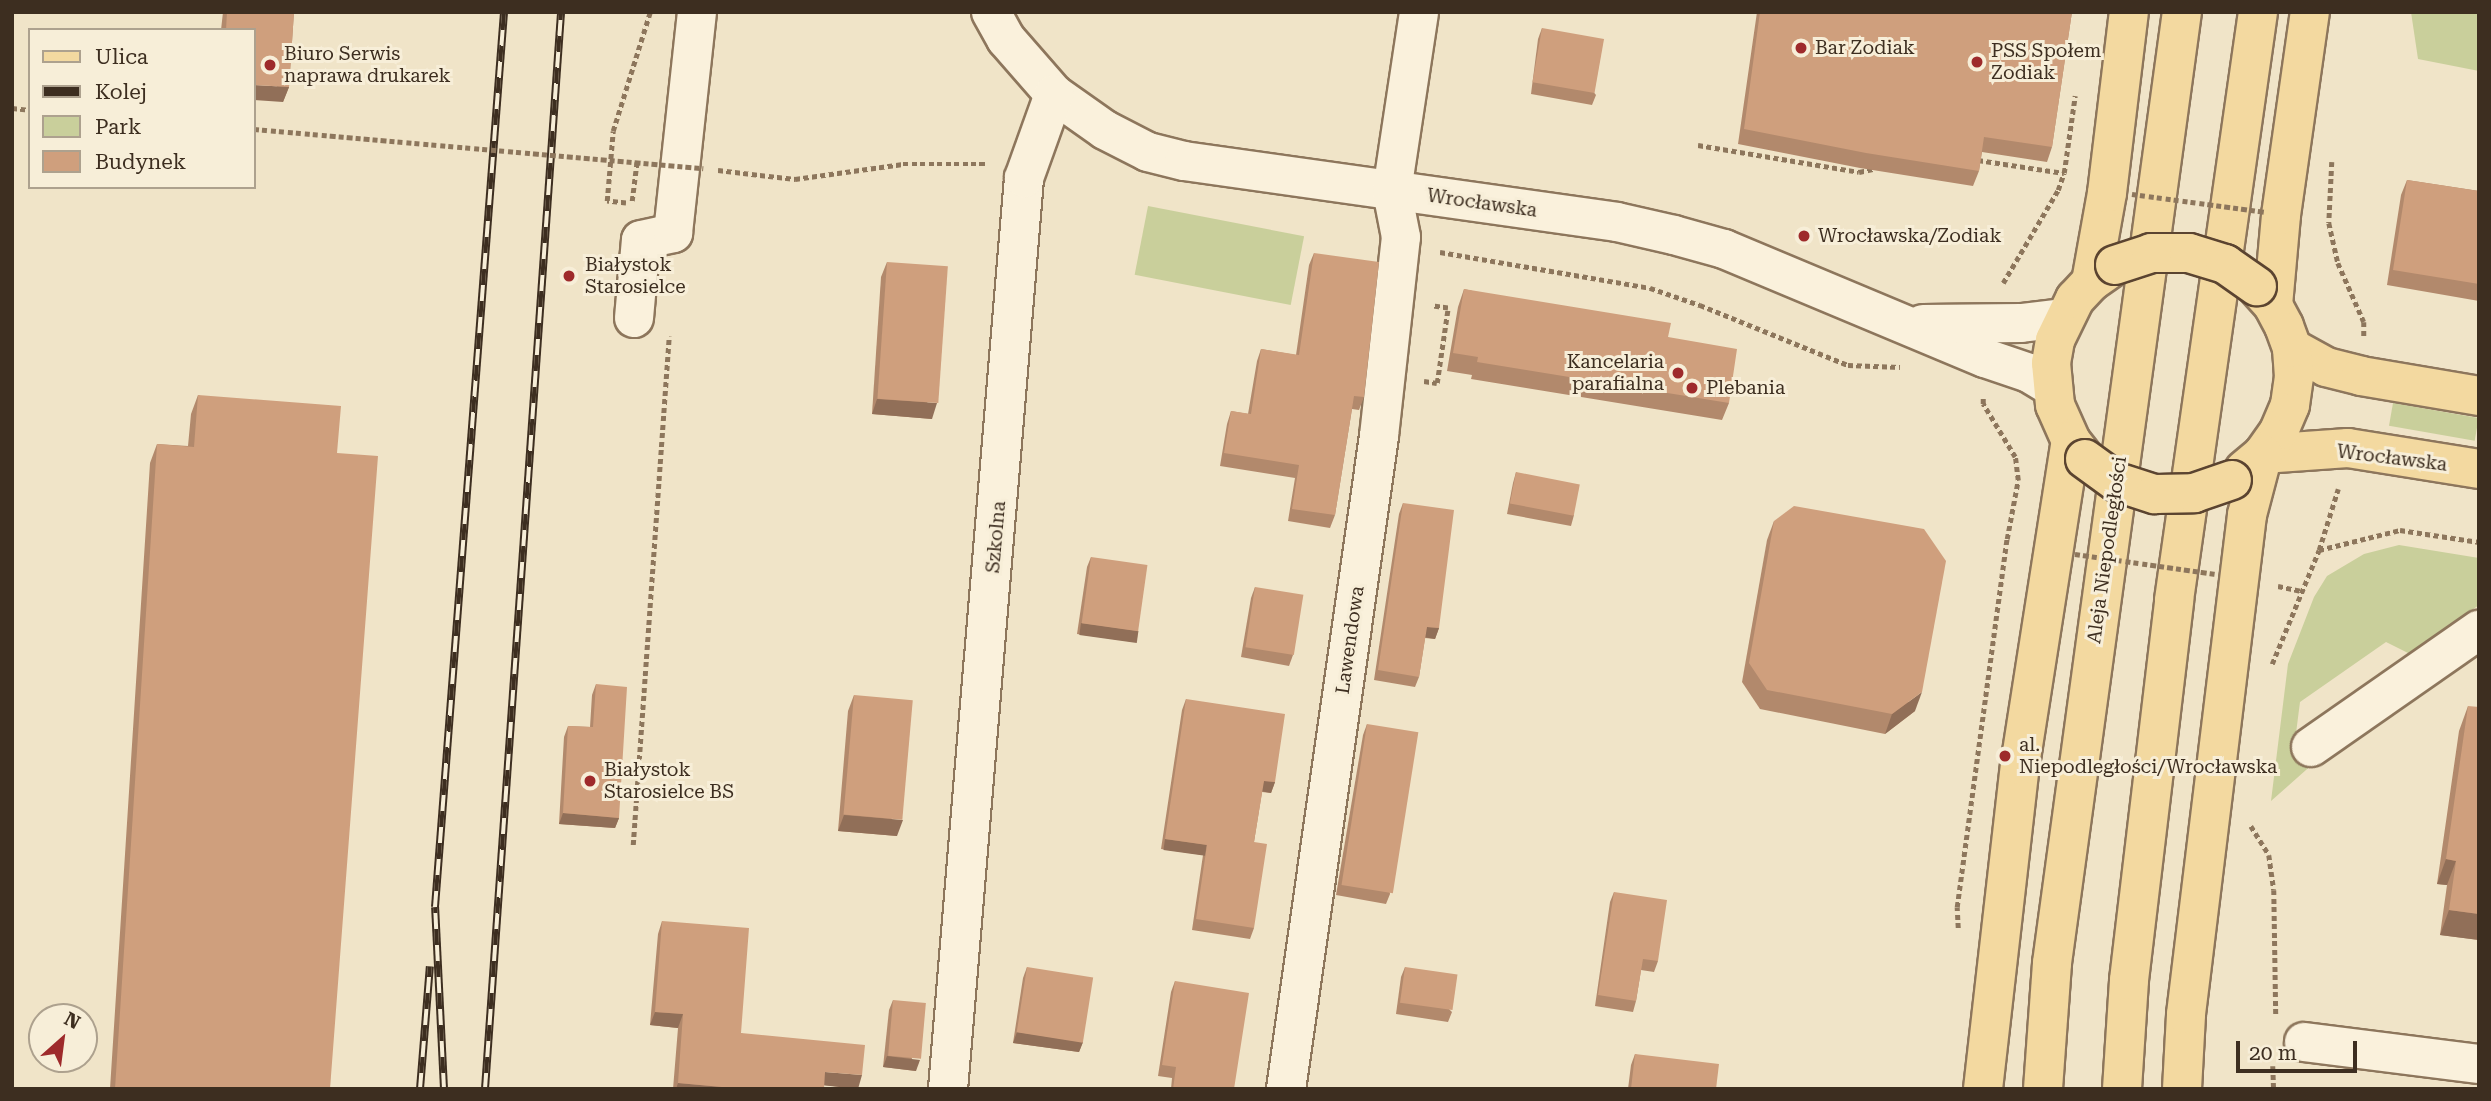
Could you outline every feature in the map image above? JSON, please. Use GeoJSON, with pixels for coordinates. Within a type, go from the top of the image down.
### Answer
{"type":"FeatureCollection","features":[{"type":"Feature","properties":{"kind":"main road"},"geometry":{"type":"LineString","coordinates":[[2103,274],[2107,193],[2129,12]]}},
{"type":"Feature","properties":{"kind":"main road","name":"Aleja Niepodległości"},"geometry":{"type":"LineString","coordinates":[[2043,1089],[2052,963],[2182,12]]}},
{"type":"Feature","properties":{"kind":"main road"},"geometry":{"type":"LineString","coordinates":[[2122,1089],[2129,980],[2174,600],[2258,12]]}},
{"type":"Feature","properties":{"kind":"main road"},"geometry":{"type":"LineString","coordinates":[[2265,295],[2281,215],[2310,12]]}},
{"type":"Feature","properties":{"kind":"main road"},"geometry":{"type":"LineString","coordinates":[[2151,253],[2189,253],[2225,264],[2265,295],[2292,348],[2294,377],[2290,405],[2279,431],[2263,454],[2232,480],[2194,493],[2155,494],[2118,482],[2078,450],[2054,405],[2051,386],[2054,340],[2063,318],[2103,274],[2151,253]]}},
{"type":"Feature","properties":{"kind":"main road"},"geometry":{"type":"LineString","coordinates":[[2292,348],[2326,366],[2361,376],[2479,396]]}},
{"type":"Feature","properties":{"kind":"main road","name":"Wrocławska"},"geometry":{"type":"LineString","coordinates":[[2263,454],[2347,448],[2479,470]]}},
{"type":"Feature","properties":{"kind":"main road"},"geometry":{"type":"LineString","coordinates":[[1983,1089],[2020,765],[2078,450]]}},
{"type":"Feature","properties":{"kind":"main road"},"geometry":{"type":"LineString","coordinates":[[2182,1089],[2186,1014],[2247,515],[2263,454]]}},
{"type":"Feature","properties":{"kind":"street"},"geometry":{"type":"LineString","coordinates":[[634,318],[641,240],[673,233],[697,12]]}},
{"type":"Feature","properties":{"kind":"street"},"geometry":{"type":"LineString","coordinates":[[991,12],[1006,39],[1054,94]]}},
{"type":"Feature","properties":{"kind":"street","name":"Lawendowa"},"geometry":{"type":"LineString","coordinates":[[1286,1089],[1380,423],[1401,237],[1392,191],[1419,12]]}},
{"type":"Feature","properties":{"kind":"street","name":"Wrocławska"},"geometry":{"type":"LineString","coordinates":[[1054,94],[1105,130],[1148,152],[1184,161],[1617,222],[1724,249],[1985,358],[2029,373],[2051,386]]}},
{"type":"Feature","properties":{"kind":"street","name":"Szkolna"},"geometry":{"type":"LineString","coordinates":[[948,1089],[1024,178],[1054,94]]}},
{"type":"Feature","properties":{"kind":"street","name":"Wrocławska"},"geometry":{"type":"LineString","coordinates":[[1910,325],[2021,324],[2063,318]]}},
{"type":"Feature","properties":{"kind":"street"},"geometry":{"type":"LineString","coordinates":[[2311,747],[2479,630]]}},
{"type":"Feature","properties":{"kind":"street"},"geometry":{"type":"LineString","coordinates":[[2285,1038],[2479,1064]]}},
{"type":"Feature","properties":{"kind":"path"},"geometry":{"type":"LineString","coordinates":[[637,162],[632,203],[607,201],[613,131],[650,12]]}},
{"type":"Feature","properties":{"kind":"path"},"geometry":{"type":"LineString","coordinates":[[2058,190],[2064,173],[2076,92]]}},
{"type":"Feature","properties":{"kind":"path"},"geometry":{"type":"LineString","coordinates":[[256,129],[703,168],[795,179],[903,164],[994,164]]}},
{"type":"Feature","properties":{"kind":"path"},"geometry":{"type":"LineString","coordinates":[[1698,145],[1859,172],[1885,166]]}},
{"type":"Feature","properties":{"kind":"path"},"geometry":{"type":"LineString","coordinates":[[1975,159],[2064,173]]}},
{"type":"Feature","properties":{"kind":"path"},"geometry":{"type":"LineString","coordinates":[[2132,194],[2266,212]]}},
{"type":"Feature","properties":{"kind":"path"},"geometry":{"type":"LineString","coordinates":[[1437,252],[1650,288],[1700,305],[1848,365],[1913,368]]}},
{"type":"Feature","properties":{"kind":"path"},"geometry":{"type":"LineString","coordinates":[[1415,379],[1437,383],[1448,308],[1426,305]]}},
{"type":"Feature","properties":{"kind":"path"},"geometry":{"type":"LineString","coordinates":[[633,845],[670,346],[667,323],[634,318]]}},
{"type":"Feature","properties":{"kind":"path"},"geometry":{"type":"LineString","coordinates":[[2319,550],[2352,539],[2400,530],[2479,542]]}},
{"type":"Feature","properties":{"kind":"path"},"geometry":{"type":"LineString","coordinates":[[2075,554],[2216,575]]}},
{"type":"Feature","properties":{"kind":"path"},"geometry":{"type":"LineString","coordinates":[[2270,676],[2272,663],[2301,591]]}},
{"type":"Feature","properties":{"kind":"path"},"geometry":{"type":"LineString","coordinates":[[2250,839],[2253,812]]}},
{"type":"Feature","properties":{"kind":"path"},"geometry":{"type":"LineString","coordinates":[[2251,826],[2269,856],[2274,890],[2285,1038],[2274,1089]]}},
{"type":"Feature","properties":{"kind":"green space"},"geometry":{"type":"Polygon","coordinates":[[[2411,12],[2479,12],[2479,71],[2418,59],[2411,12]]]}},
{"type":"Feature","properties":{"kind":"green space"},"geometry":{"type":"Polygon","coordinates":[[[1148,206],[1304,236],[1291,305],[1135,275],[1148,206]]]}},
{"type":"Feature","properties":{"kind":"green space"},"geometry":{"type":"Polygon","coordinates":[[[2393,403],[2479,418],[2475,441],[2389,426],[2393,403]]]}},
{"type":"Feature","properties":{"kind":"green space"},"geometry":{"type":"Polygon","coordinates":[[[2399,545],[2479,558],[2479,605],[2410,654],[2386,642],[2300,702],[2295,741],[2315,762],[2271,801],[2288,664],[2314,597],[2327,576],[2364,554],[2399,545]]]}},
{"type":"Feature","properties":{"kind":"building","name":"Biuro Serwis naprawa drukarek"},"geometry":{"type":"Polygon","coordinates":[[[227,12],[294,12],[289,87],[256,85],[256,28],[226,28],[227,12]]]}},
{"type":"Feature","properties":{"kind":"building"},"geometry":{"type":"Polygon","coordinates":[[[1760,12],[2072,12],[2052,147],[1984,137],[1979,171],[1866,153],[1744,129],[1760,12]]]}},
{"type":"Feature","properties":{"kind":"building"},"geometry":{"type":"Polygon","coordinates":[[[1542,28],[1604,39],[1594,93],[1532,82],[1542,28]]]}},
{"type":"Feature","properties":{"kind":"building"},"geometry":{"type":"Polygon","coordinates":[[[2407,180],[2479,191],[2479,284],[2393,270],[2407,180]]]}},
{"type":"Feature","properties":{"kind":"building"},"geometry":{"type":"Polygon","coordinates":[[[1314,253],[1379,262],[1364,397],[1354,396],[1335,515],[1292,509],[1299,465],[1224,453],[1231,411],[1251,414],[1261,349],[1299,355],[1314,253]]]}},
{"type":"Feature","properties":{"kind":"building"},"geometry":{"type":"Polygon","coordinates":[[[887,262],[948,266],[938,403],[877,399],[887,262]]]}},
{"type":"Feature","properties":{"kind":"building"},"geometry":{"type":"Polygon","coordinates":[[[1464,289],[1671,323],[1668,337],[1737,349],[1729,403],[1477,362],[1478,357],[1453,353],[1464,289]]]}},
{"type":"Feature","properties":{"kind":"building"},"geometry":{"type":"Polygon","coordinates":[[[198,395],[341,406],[337,453],[378,456],[330,1089],[115,1089],[157,444],[194,447],[198,395]]]}},
{"type":"Feature","properties":{"kind":"building"},"geometry":{"type":"Polygon","coordinates":[[[1516,472],[1580,484],[1574,516],[1510,503],[1516,472]]]}},
{"type":"Feature","properties":{"kind":"building"},"geometry":{"type":"Polygon","coordinates":[[[1403,503],[1454,510],[1439,628],[1427,627],[1419,677],[1378,670],[1403,503]]]}},
{"type":"Feature","properties":{"kind":"building"},"geometry":{"type":"Polygon","coordinates":[[[1794,506],[1924,529],[1946,561],[1922,692],[1892,714],[1767,690],[1749,663],[1774,521],[1794,506]]]}},
{"type":"Feature","properties":{"kind":"building"},"geometry":{"type":"Polygon","coordinates":[[[1091,557],[1147,565],[1138,631],[1082,623],[1091,557]]]}},
{"type":"Feature","properties":{"kind":"building"},"geometry":{"type":"Polygon","coordinates":[[[1255,587],[1303,595],[1294,655],[1245,647],[1255,587]]]}},
{"type":"Feature","properties":{"kind":"building","name":"Białystok Starosielce BS"},"geometry":{"type":"Polygon","coordinates":[[[596,684],[627,687],[619,818],[563,813],[568,726],[593,727],[596,684]]]}},
{"type":"Feature","properties":{"kind":"building"},"geometry":{"type":"Polygon","coordinates":[[[854,695],[913,700],[902,820],[844,815],[854,695]]]}},
{"type":"Feature","properties":{"kind":"building"},"geometry":{"type":"Polygon","coordinates":[[[1186,699],[1285,714],[1275,782],[1264,781],[1254,842],[1267,844],[1254,928],[1196,919],[1207,845],[1165,839],[1186,699]]]}},
{"type":"Feature","properties":{"kind":"building"},"geometry":{"type":"Polygon","coordinates":[[[2468,706],[2479,707],[2479,914],[2449,910],[2456,861],[2446,859],[2468,706]]]}},
{"type":"Feature","properties":{"kind":"building"},"geometry":{"type":"Polygon","coordinates":[[[1367,724],[1418,732],[1393,893],[1342,885],[1367,724]]]}},
{"type":"Feature","properties":{"kind":"building"},"geometry":{"type":"Polygon","coordinates":[[[1614,892],[1667,900],[1658,961],[1643,959],[1636,1001],[1598,995],[1614,892]]]}},
{"type":"Feature","properties":{"kind":"building"},"geometry":{"type":"Polygon","coordinates":[[[662,921],[749,928],[741,1033],[865,1045],[862,1075],[825,1072],[824,1089],[744,1089],[678,1083],[683,1014],[655,1012],[662,921]]]}},
{"type":"Feature","properties":{"kind":"building"},"geometry":{"type":"Polygon","coordinates":[[[1027,967],[1093,977],[1083,1043],[1017,1032],[1027,967]]]}},
{"type":"Feature","properties":{"kind":"building"},"geometry":{"type":"Polygon","coordinates":[[[1405,967],[1457,974],[1452,1010],[1400,1003],[1405,967]]]}},
{"type":"Feature","properties":{"kind":"building"},"geometry":{"type":"Polygon","coordinates":[[[1175,981],[1249,993],[1234,1089],[1173,1089],[1176,1067],[1162,1065],[1175,981]]]}},
{"type":"Feature","properties":{"kind":"building"},"geometry":{"type":"Polygon","coordinates":[[[893,1000],[926,1003],[921,1059],[888,1056],[893,1000]]]}},
{"type":"Feature","properties":{"kind":"building"},"geometry":{"type":"Polygon","coordinates":[[[1635,1054],[1719,1064],[1716,1089],[1631,1089],[1635,1054]]]}},
{"type":"Feature","properties":{"kind":"railway"},"geometry":{"type":"LineString","coordinates":[[444,1089],[435,907],[504,12]]}},
{"type":"Feature","properties":{"kind":"railway"},"geometry":{"type":"LineString","coordinates":[[485,1089],[561,12]]}},
{"type":"Feature","properties":{"kind":"railway"},"geometry":{"type":"LineString","coordinates":[[420,1089],[430,966]]}},
{"type":"Feature","properties":{"kind":"place","name":"Bar Zodiak"},"geometry":{"type":"Point","coordinates":[1801,48]}},
{"type":"Feature","properties":{"kind":"place","name":"PSS Społem Zodiak"},"geometry":{"type":"Point","coordinates":[1977,62]}},
{"type":"Feature","properties":{"kind":"place","name":"Biuro Serwis naprawa drukarek"},"geometry":{"type":"Point","coordinates":[270,65]}},
{"type":"Feature","properties":{"kind":"place","name":"Wrocławska/Zodiak"},"geometry":{"type":"Point","coordinates":[1804,236]}},
{"type":"Feature","properties":{"kind":"place","name":"Białystok Starosielce"},"geometry":{"type":"Point","coordinates":[569,276]}},
{"type":"Feature","properties":{"kind":"place","name":"Kancelaria parafialna"},"geometry":{"type":"Point","coordinates":[1678,373]}},
{"type":"Feature","properties":{"kind":"place","name":"Plebania"},"geometry":{"type":"Point","coordinates":[1692,388]}},
{"type":"Feature","properties":{"kind":"place","name":"al. Niepodległości/Wrocławska"},"geometry":{"type":"Point","coordinates":[2005,756]}},
{"type":"Feature","properties":{"kind":"place","name":"Białystok Starosielce BS"},"geometry":{"type":"Point","coordinates":[590,781]}}]}
